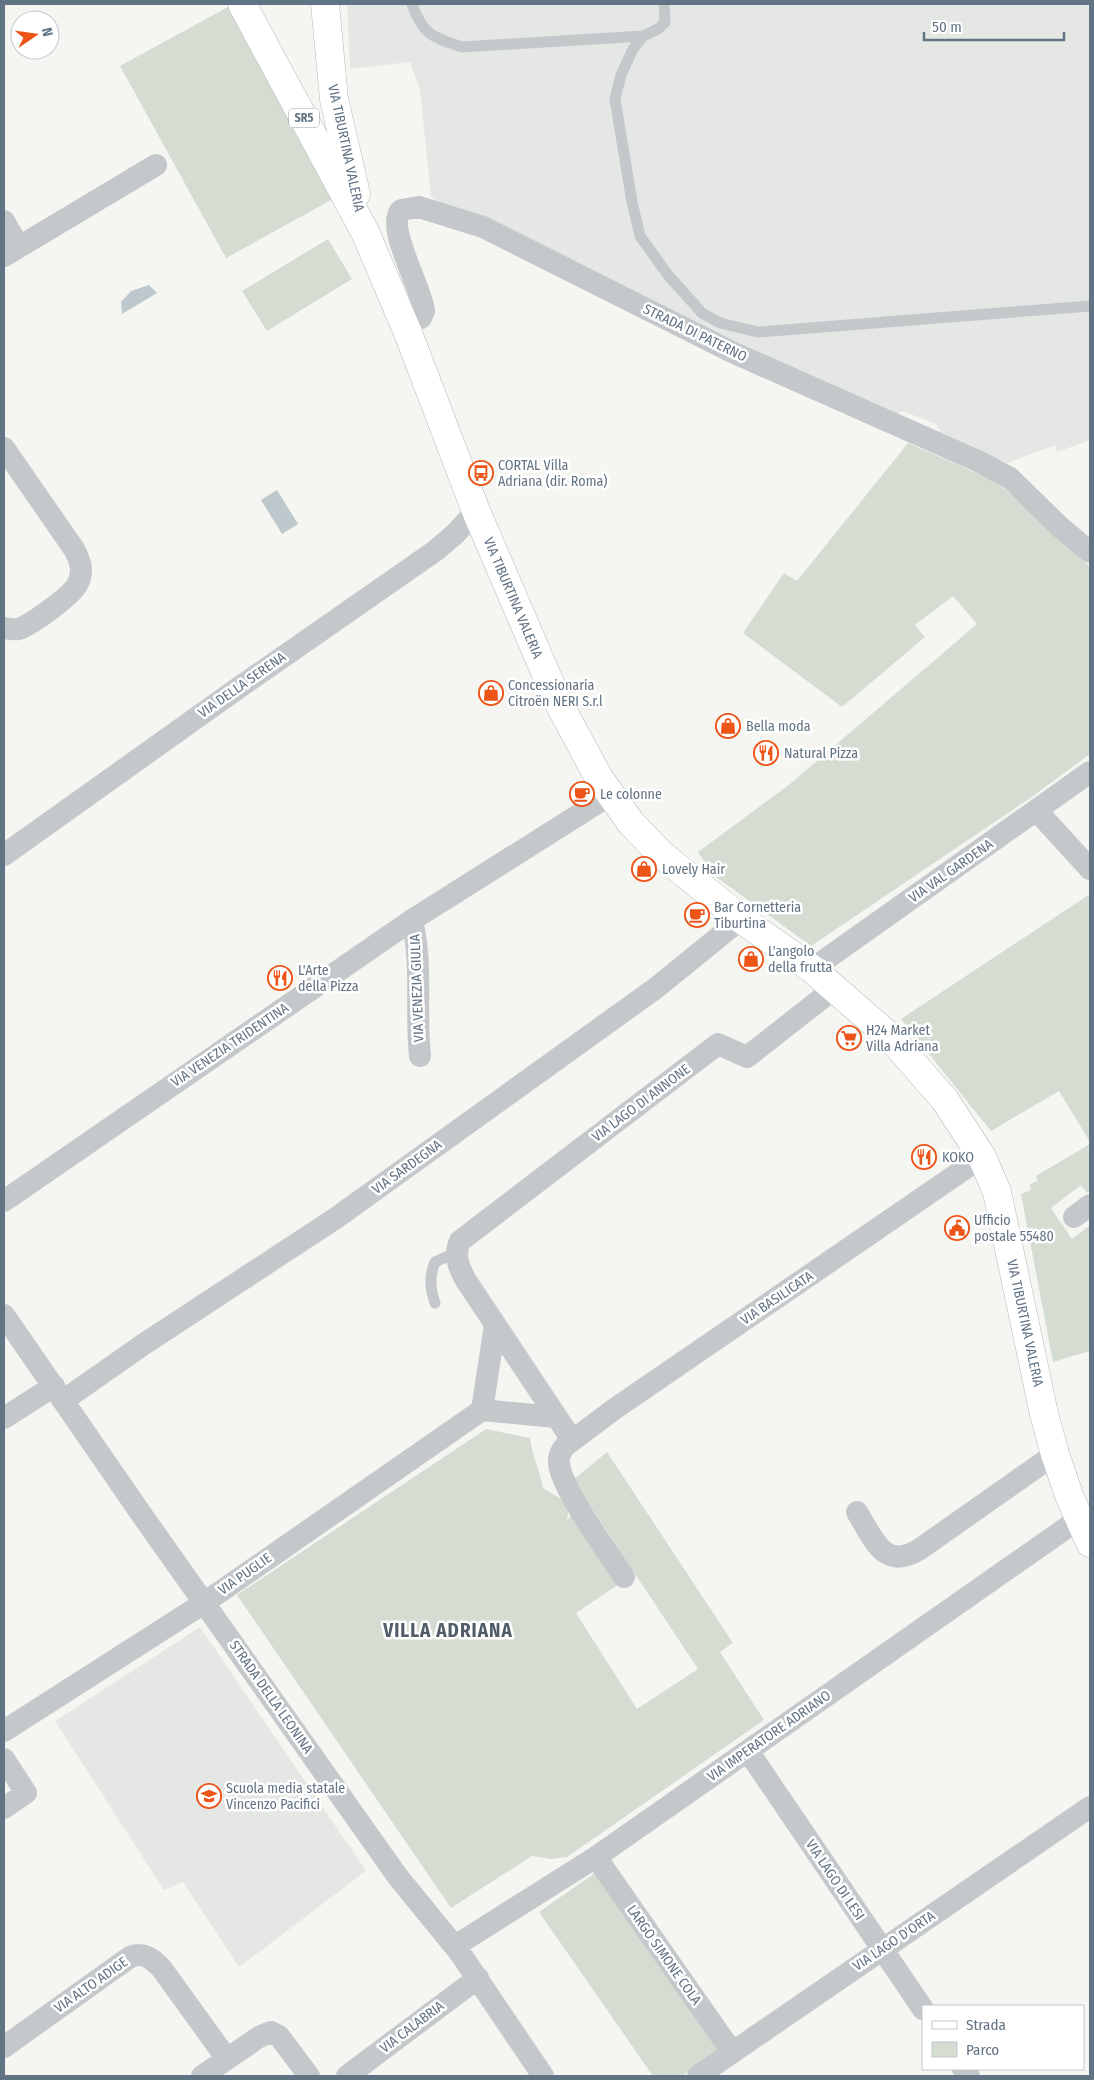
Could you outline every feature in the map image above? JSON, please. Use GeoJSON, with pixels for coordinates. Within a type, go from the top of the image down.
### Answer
{"type":"FeatureCollection","features":[{"type":"Feature","properties":{"kind":"main road","name":"VIA TIBURTINA VALERIA"},"geometry":{"type":"LineString","coordinates":[[242,4],[365,232],[404,324],[476,511],[558,702],[588,761],[631,823],[662,855],[741,919],[812,969],[889,1036],[917,1066],[949,1106],[982,1157],[997,1192],[1044,1414],[1055,1454],[1084,1531]]}},
{"type":"Feature","properties":{"kind":"main road","name":"VIA TIBURTINA VALERIA"},"geometry":{"type":"LineString","coordinates":[[325,4],[334,99],[365,232]]}},
{"type":"Feature","properties":{"kind":"main road"},"geometry":{"type":"LineString","coordinates":[[297,105],[316,107],[334,99]]}},
{"type":"Feature","properties":{"kind":"street"},"geometry":{"type":"LineString","coordinates":[[4,221],[11,252],[156,165]]}},
{"type":"Feature","properties":{"kind":"street","name":"STRADA DI PATERNO"},"geometry":{"type":"LineString","coordinates":[[404,324],[421,318],[424,311],[398,233],[396,219],[399,212],[403,209],[420,207],[483,227],[732,352],[980,462],[1010,478],[1060,527],[1090,552]]}},
{"type":"Feature","properties":{"kind":"street"},"geometry":{"type":"LineString","coordinates":[[4,448],[74,549],[79,558],[81,569],[78,586],[67,596],[28,625],[17,629],[4,628]]}},
{"type":"Feature","properties":{"kind":"street","name":"VIA DELLA SERENA"},"geometry":{"type":"LineString","coordinates":[[4,856],[234,691],[429,556],[455,534],[476,511]]}},
{"type":"Feature","properties":{"kind":"street","name":"VIA VAL GARDENA"},"geometry":{"type":"LineString","coordinates":[[812,969],[1090,772]]}},
{"type":"Feature","properties":{"kind":"street","name":"VIA VENEZIA TRIDENTINA"},"geometry":{"type":"LineString","coordinates":[[4,1201],[412,920],[610,795]]}},
{"type":"Feature","properties":{"kind":"street"},"geometry":{"type":"LineString","coordinates":[[1037,811],[1090,868]]}},
{"type":"Feature","properties":{"kind":"street","name":"VIA SARDEGNA"},"geometry":{"type":"LineString","coordinates":[[4,1418],[59,1393],[144,1344],[336,1218],[656,988],[741,919]]}},
{"type":"Feature","properties":{"kind":"street","name":"VIA VENEZIA GIULIA"},"geometry":{"type":"LineString","coordinates":[[412,920],[418,949],[417,1019],[420,1056]]}},
{"type":"Feature","properties":{"kind":"street","name":"VIA LAGO DI ANNONE"},"geometry":{"type":"LineString","coordinates":[[457,1252],[460,1240],[464,1236],[718,1044],[747,1057],[835,988]]}},
{"type":"Feature","properties":{"kind":"street","name":"VIA BASILICATA"},"geometry":{"type":"LineString","coordinates":[[572,1440],[982,1157]]}},
{"type":"Feature","properties":{"kind":"street"},"geometry":{"type":"LineString","coordinates":[[457,1252],[462,1273],[555,1417],[572,1440],[560,1453],[561,1472],[573,1498],[624,1577]]}},
{"type":"Feature","properties":{"kind":"street","name":"STRADA DELLA LEONINA"},"geometry":{"type":"LineString","coordinates":[[4,1315],[204,1603],[398,1876],[456,1946],[543,2076]]}},
{"type":"Feature","properties":{"kind":"street"},"geometry":{"type":"LineString","coordinates":[[495,1325],[482,1410],[555,1417]]}},
{"type":"Feature","properties":{"kind":"street","name":"VIA PUGLIE"},"geometry":{"type":"LineString","coordinates":[[4,1731],[204,1603],[482,1410]]}},
{"type":"Feature","properties":{"kind":"street"},"geometry":{"type":"LineString","coordinates":[[857,1512],[880,1549],[890,1556],[902,1557],[920,1549],[1055,1454]]}},
{"type":"Feature","properties":{"kind":"street","name":"VIA IMPERATORE ADRIANO"},"geometry":{"type":"LineString","coordinates":[[456,1946],[596,1857],[748,1751],[1084,1531]]}},
{"type":"Feature","properties":{"kind":"street","name":"VIA LAGO DI LESI"},"geometry":{"type":"LineString","coordinates":[[748,1751],[922,2008]]}},
{"type":"Feature","properties":{"kind":"street"},"geometry":{"type":"LineString","coordinates":[[4,1759],[26,1793],[4,1808]]}},
{"type":"Feature","properties":{"kind":"street","name":"VIA LAGO D'ORTA"},"geometry":{"type":"LineString","coordinates":[[698,2076],[1090,1807]]}},
{"type":"Feature","properties":{"kind":"street","name":"LARGO SIMONE COLA"},"geometry":{"type":"LineString","coordinates":[[596,1857],[732,2052]]}},
{"type":"Feature","properties":{"kind":"street","name":"VIA ALTO ADIGE"},"geometry":{"type":"LineString","coordinates":[[4,2047],[130,1957],[140,1955],[151,1959],[162,1969],[227,2059]]}},
{"type":"Feature","properties":{"kind":"street","name":"VIA CALABRIA"},"geometry":{"type":"LineString","coordinates":[[347,2076],[478,1978]]}},
{"type":"Feature","properties":{"kind":"street"},"geometry":{"type":"LineString","coordinates":[[202,2076],[259,2036],[272,2032],[279,2036],[309,2076]]}},
{"type":"Feature","properties":{"kind":"lane"},"geometry":{"type":"LineString","coordinates":[[412,4],[420,22],[433,38],[462,47],[643,36],[658,29],[665,22],[664,4]]}},
{"type":"Feature","properties":{"kind":"lane"},"geometry":{"type":"LineString","coordinates":[[643,36],[633,48],[621,75],[615,99],[632,202],[640,236],[668,275],[702,313],[720,323],[758,332],[1090,306]]}},
{"type":"Feature","properties":{"kind":"lane"},"geometry":{"type":"LineString","coordinates":[[435,1303],[430,1289],[430,1274],[435,1262],[457,1252]]}},
{"type":"Feature","properties":{"kind":"shaded area"},"geometry":{"type":"Polygon","coordinates":[[[347,4],[1090,4],[1090,440],[1057,452],[1055,445],[1007,463],[941,434],[936,424],[903,411],[896,414],[752,352],[447,207],[431,197],[420,90],[410,62],[350,69],[347,4]]]}},
{"type":"Feature","properties":{"kind":"shaded area"},"geometry":{"type":"Polygon","coordinates":[[[149,285],[157,293],[122,314],[121,302],[131,291],[149,285]]]}},
{"type":"Feature","properties":{"kind":"shaded area"},"geometry":{"type":"Polygon","coordinates":[[[277,490],[298,524],[282,534],[261,500],[277,490]]]}},
{"type":"Feature","properties":{"kind":"shaded area","name":"Scuola media statale Vincenzo Pacifici"},"geometry":{"type":"Polygon","coordinates":[[[200,1627],[366,1871],[239,1967],[183,1882],[164,1890],[55,1721],[200,1627]]]}},
{"type":"Feature","properties":{"kind":"green space"},"geometry":{"type":"Polygon","coordinates":[[[228,7],[333,199],[226,258],[120,66],[228,7]]]}},
{"type":"Feature","properties":{"kind":"green space"},"geometry":{"type":"Polygon","coordinates":[[[328,239],[352,279],[267,331],[242,291],[328,239]]]}},
{"type":"Feature","properties":{"kind":"green space"},"geometry":{"type":"Polygon","coordinates":[[[908,443],[997,482],[1090,567],[1090,754],[1033,796],[811,946],[712,874],[698,852],[790,784],[977,624],[953,596],[915,625],[925,637],[842,707],[743,633],[784,573],[797,581],[908,443]]]}},
{"type":"Feature","properties":{"kind":"green space"},"geometry":{"type":"Polygon","coordinates":[[[1090,894],[1090,1142],[1059,1091],[991,1131],[901,1019],[1090,894]]]}},
{"type":"Feature","properties":{"kind":"green space"},"geometry":{"type":"Polygon","coordinates":[[[1090,1144],[1090,1190],[1087,1193],[1081,1185],[1051,1208],[1072,1239],[1090,1225],[1090,1351],[1053,1362],[1021,1194],[1031,1190],[1030,1184],[1038,1181],[1036,1176],[1090,1144]]]}},
{"type":"Feature","properties":{"kind":"green space"},"geometry":{"type":"Polygon","coordinates":[[[486,1429],[530,1438],[543,1488],[569,1504],[567,1521],[575,1508],[622,1582],[576,1613],[637,1709],[698,1669],[573,1480],[607,1452],[733,1643],[720,1652],[764,1720],[567,1857],[551,1859],[532,1856],[451,1908],[237,1595],[486,1429]]]}},
{"type":"Feature","properties":{"kind":"green space"},"geometry":{"type":"Polygon","coordinates":[[[595,1873],[718,2051],[682,2076],[653,2076],[539,1912],[595,1873]]]}},
{"type":"Feature","properties":{"kind":"place","name":"CORTAL Villa Adriana (dir. Roma)"},"geometry":{"type":"Point","coordinates":[481,473]}},
{"type":"Feature","properties":{"kind":"place","name":"Concessionaria Citroën NERI S.r.l"},"geometry":{"type":"Point","coordinates":[491,693]}},
{"type":"Feature","properties":{"kind":"place","name":"Bella moda"},"geometry":{"type":"Point","coordinates":[728,726]}},
{"type":"Feature","properties":{"kind":"place","name":"Natural Pizza"},"geometry":{"type":"Point","coordinates":[766,753]}},
{"type":"Feature","properties":{"kind":"place","name":"Le colonne"},"geometry":{"type":"Point","coordinates":[582,794]}},
{"type":"Feature","properties":{"kind":"place","name":"Lovely Hair"},"geometry":{"type":"Point","coordinates":[644,869]}},
{"type":"Feature","properties":{"kind":"place","name":"Bar Cornetteria Tiburtina"},"geometry":{"type":"Point","coordinates":[697,915]}},
{"type":"Feature","properties":{"kind":"place","name":"L'angolo della frutta"},"geometry":{"type":"Point","coordinates":[751,959]}},
{"type":"Feature","properties":{"kind":"place","name":"L'Arte della Pizza"},"geometry":{"type":"Point","coordinates":[280,978]}},
{"type":"Feature","properties":{"kind":"place","name":"H24 Market Villa Adriana"},"geometry":{"type":"Point","coordinates":[849,1038]}},
{"type":"Feature","properties":{"kind":"place","name":"KOKO"},"geometry":{"type":"Point","coordinates":[924,1157]}},
{"type":"Feature","properties":{"kind":"place","name":"Ufficio postale 55480"},"geometry":{"type":"Point","coordinates":[957,1228]}},
{"type":"Feature","properties":{"kind":"place","name":"Scuola media statale Vincenzo Pacifici"},"geometry":{"type":"Point","coordinates":[209,1796]}},
{"type":"Feature","properties":{"kind":"district","name":"VILLA ADRIANA"},"geometry":{"type":"Point","coordinates":[448,1630]}}]}
